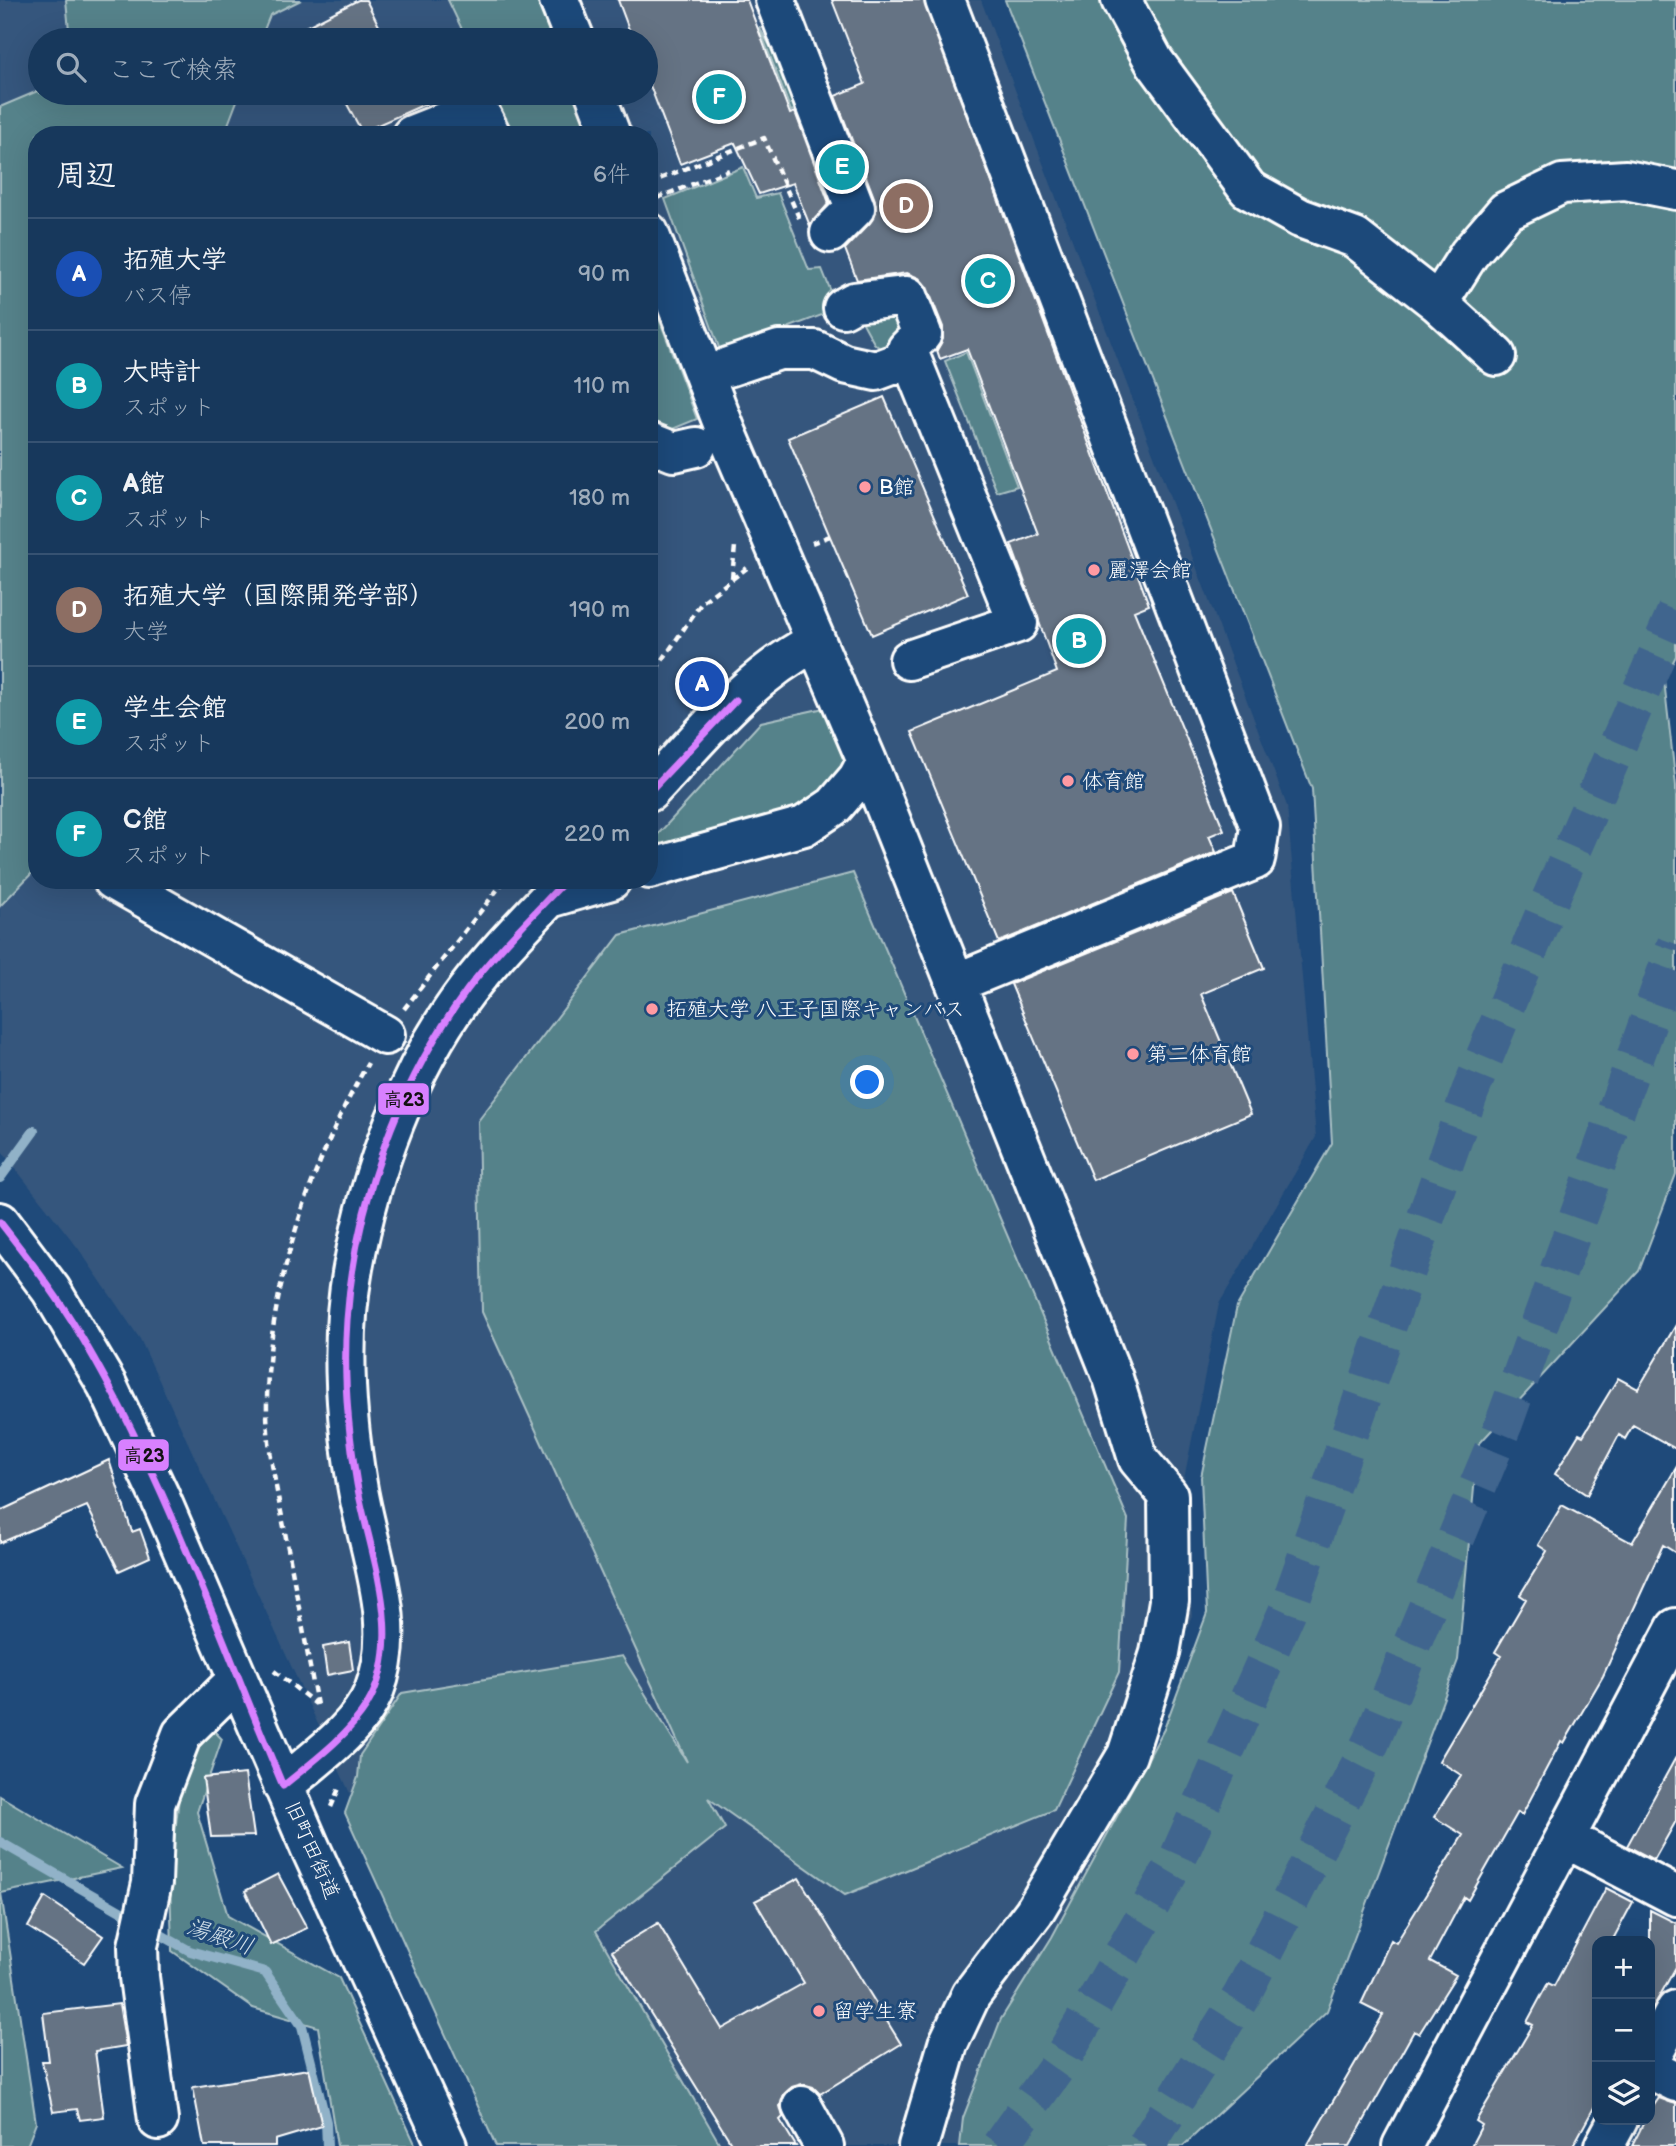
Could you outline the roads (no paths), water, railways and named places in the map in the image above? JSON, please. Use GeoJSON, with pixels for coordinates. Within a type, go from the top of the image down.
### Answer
{"type":"FeatureCollection","features":[{"type":"Feature","properties":{"kind":"street"},"geometry":{"type":"LineString","coordinates":[[559,0],[570,28]]}},
{"type":"Feature","properties":{"kind":"street"},"geometry":{"type":"LineString","coordinates":[[775,0],[855,208],[817,233]]}},
{"type":"Feature","properties":{"kind":"street"},"geometry":{"type":"LineString","coordinates":[[945,0],[1260,827],[1255,860],[956,983]]}},
{"type":"Feature","properties":{"kind":"street"},"geometry":{"type":"LineString","coordinates":[[1121,0],[1154,61],[1248,189],[1300,218],[1355,238],[1438,303],[1496,356]]}},
{"type":"Feature","properties":{"kind":"street"},"geometry":{"type":"LineString","coordinates":[[600,105],[608,126]]}},
{"type":"Feature","properties":{"kind":"street"},"geometry":{"type":"LineString","coordinates":[[435,126],[478,109],[486,126]]}},
{"type":"Feature","properties":{"kind":"street"},"geometry":{"type":"LineString","coordinates":[[1438,303],[1469,254],[1506,211],[1562,184],[1626,180],[1676,190]]}},
{"type":"Feature","properties":{"kind":"street"},"geometry":{"type":"LineString","coordinates":[[658,256],[726,430],[867,761],[956,983],[1113,1378],[1138,1459],[1168,1495],[1169,1601],[1160,1653],[1127,1755],[1034,1912],[971,1995],[948,2044],[918,2146]]}},
{"type":"Feature","properties":{"kind":"street"},"geometry":{"type":"LineString","coordinates":[[843,309],[854,302],[907,296],[922,334],[907,349],[1018,623],[909,660]]}},
{"type":"Feature","properties":{"kind":"street"},"geometry":{"type":"LineString","coordinates":[[728,367],[779,350],[815,351],[844,364],[876,371],[911,358]]}},
{"type":"Feature","properties":{"kind":"street"},"geometry":{"type":"LineString","coordinates":[[658,446],[674,452],[696,447]]}},
{"type":"Feature","properties":{"kind":"street"},"geometry":{"type":"LineString","coordinates":[[658,783],[758,678],[786,657],[815,642]]}},
{"type":"Feature","properties":{"kind":"street"},"geometry":{"type":"LineString","coordinates":[[658,867],[804,826],[834,806],[858,778],[867,761]]}},
{"type":"Feature","properties":{"kind":"street"},"geometry":{"type":"LineString","coordinates":[[129,889],[385,1035]]}},
{"type":"Feature","properties":{"kind":"street"},"geometry":{"type":"LineString","coordinates":[[283,1786],[354,1722],[373,1693],[383,1658],[384,1608],[357,1484],[344,1372],[352,1269],[376,1174],[410,1084],[466,991],[557,889]]}},
{"type":"Feature","properties":{"kind":"street","name":"旧町田街道"},"geometry":{"type":"LineString","coordinates":[[0,1222],[51,1290],[107,1385],[159,1495],[252,1673],[283,1786],[447,2146]]}},
{"type":"Feature","properties":{"kind":"street"},"geometry":{"type":"LineString","coordinates":[[1402,2146],[1676,1629]]}},
{"type":"Feature","properties":{"kind":"street"},"geometry":{"type":"LineString","coordinates":[[158,2120],[139,1977],[138,1946],[152,1883],[155,1804],[182,1734],[252,1673]]}},
{"type":"Feature","properties":{"kind":"street"},"geometry":{"type":"LineString","coordinates":[[1565,1838],[1676,1896]]}},
{"type":"Feature","properties":{"kind":"street"},"geometry":{"type":"LineString","coordinates":[[1655,2050],[1676,2010]]}},
{"type":"Feature","properties":{"kind":"street"},"geometry":{"type":"LineString","coordinates":[[1655,2072],[1676,2082]]}},
{"type":"Feature","properties":{"kind":"street"},"geometry":{"type":"LineString","coordinates":[[802,2106],[824,2146]]}},
{"type":"Feature","properties":{"kind":"street"},"geometry":{"type":"LineString","coordinates":[[1604,2146],[1615,2125]]}},
{"type":"Feature","properties":{"kind":"waterway","name":"湯殿川"},"geometry":{"type":"LineString","coordinates":[[0,1178],[34,1131]]}},
{"type":"Feature","properties":{"kind":"waterway","name":"湯殿川"},"geometry":{"type":"LineString","coordinates":[[0,1842],[136,1920]]}},
{"type":"Feature","properties":{"kind":"waterway","name":"湯殿川"},"geometry":{"type":"LineString","coordinates":[[149,1928],[190,1951],[265,1972],[302,2026],[326,2122],[327,2146]]}},
{"type":"Feature","properties":{"kind":"tunnel"},"geometry":{"type":"LineString","coordinates":[[1000,2146],[1061,2061],[1178,1858],[1287,1612],[1470,1092],[1549,902],[1676,611]]}},
{"type":"Feature","properties":{"kind":"tunnel"},"geometry":{"type":"LineString","coordinates":[[1146,2146],[1242,1995],[1371,1742],[1504,1423],[1676,944]]}},
{"type":"Feature","properties":{"kind":"place","name":"C館"},"geometry":{"type":"Point","coordinates":[719,97]}},
{"type":"Feature","properties":{"kind":"place","name":"学生会館"},"geometry":{"type":"Point","coordinates":[842,167]}},
{"type":"Feature","properties":{"kind":"place","name":"拓殖大学（国際開発学部）"},"geometry":{"type":"Point","coordinates":[906,206]}},
{"type":"Feature","properties":{"kind":"place","name":"A館"},"geometry":{"type":"Point","coordinates":[988,281]}},
{"type":"Feature","properties":{"kind":"place","name":"B館"},"geometry":{"type":"Point","coordinates":[865,487]}},
{"type":"Feature","properties":{"kind":"place","name":"麗澤会館"},"geometry":{"type":"Point","coordinates":[1094,570]}},
{"type":"Feature","properties":{"kind":"place","name":"大時計"},"geometry":{"type":"Point","coordinates":[1079,641]}},
{"type":"Feature","properties":{"kind":"place","name":"拓殖大学"},"geometry":{"type":"Point","coordinates":[702,684]}},
{"type":"Feature","properties":{"kind":"place","name":"体育館"},"geometry":{"type":"Point","coordinates":[1068,781]}},
{"type":"Feature","properties":{"kind":"place","name":"拓殖大学 八王子国際キャンパス"},"geometry":{"type":"Point","coordinates":[652,1009]}},
{"type":"Feature","properties":{"kind":"place","name":"第二体育館"},"geometry":{"type":"Point","coordinates":[1133,1054]}},
{"type":"Feature","properties":{"kind":"place","name":"留学生寮"},"geometry":{"type":"Point","coordinates":[819,2011]}}]}
